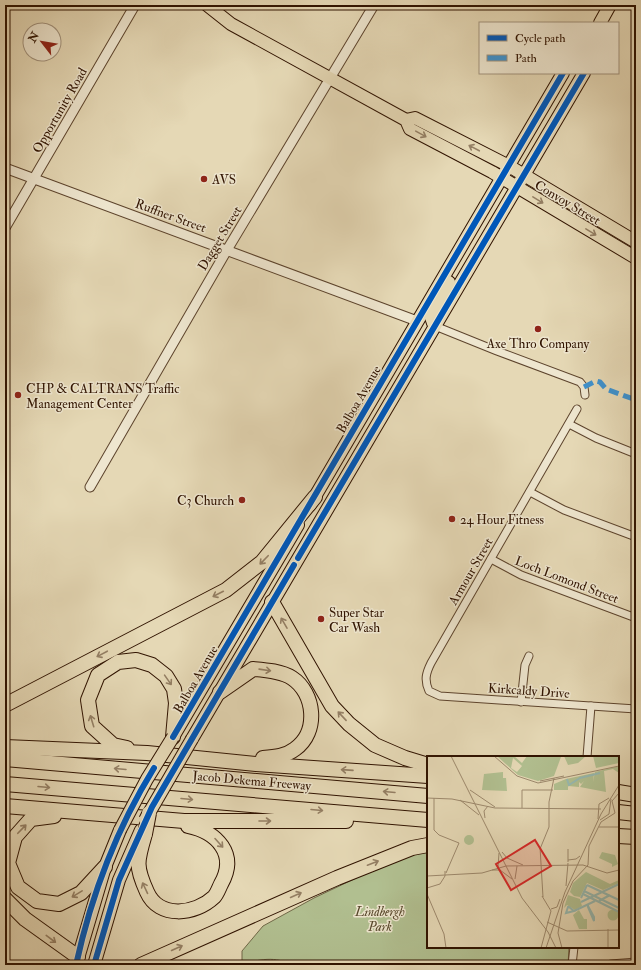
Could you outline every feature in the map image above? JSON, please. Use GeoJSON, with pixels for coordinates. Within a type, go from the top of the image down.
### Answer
{"type":"FeatureCollection","features":[{"type":"Feature","properties":{"kind":"highway"},"geometry":{"type":"LineString","coordinates":[[5,705],[226,590],[262,562],[315,497]]}},
{"type":"Feature","properties":{"kind":"highway"},"geometry":{"type":"LineString","coordinates":[[272,602],[332,706],[349,724],[375,746],[427,765]]}},
{"type":"Feature","properties":{"kind":"highway"},"geometry":{"type":"LineString","coordinates":[[147,753],[113,745],[92,726],[88,700],[98,675],[118,662],[136,660],[152,665],[166,676],[174,689],[176,703],[173,737]]}},
{"type":"Feature","properties":{"kind":"highway"},"geometry":{"type":"LineString","coordinates":[[220,692],[253,668],[270,670],[292,678],[307,694],[312,712],[310,730],[296,749],[279,757],[224,760]]}},
{"type":"Feature","properties":{"kind":"highway"},"geometry":{"type":"LineString","coordinates":[[5,747],[147,753],[427,776]]}},
{"type":"Feature","properties":{"kind":"highway","name":"Jacob Dekema Freeway"},"geometry":{"type":"LineString","coordinates":[[5,759],[427,796]]}},
{"type":"Feature","properties":{"kind":"highway","name":"Jacob Dekema Freeway"},"geometry":{"type":"LineString","coordinates":[[5,784],[427,820]]}},
{"type":"Feature","properties":{"kind":"highway"},"geometry":{"type":"LineString","coordinates":[[619,792],[636,795]]}},
{"type":"Feature","properties":{"kind":"highway"},"geometry":{"type":"LineString","coordinates":[[5,806],[74,812],[154,815],[184,821],[427,820]]}},
{"type":"Feature","properties":{"kind":"highway"},"geometry":{"type":"LineString","coordinates":[[74,812],[31,819],[15,837],[8,863],[18,887],[37,901],[59,904],[81,893],[105,867]]}},
{"type":"Feature","properties":{"kind":"highway"},"geometry":{"type":"LineString","coordinates":[[619,812],[636,814]]}},
{"type":"Feature","properties":{"kind":"highway"},"geometry":{"type":"LineString","coordinates":[[154,815],[205,830],[221,844],[229,860],[225,877],[214,897],[194,910],[169,912],[151,900],[138,873],[137,863],[143,832],[154,815]]}},
{"type":"Feature","properties":{"kind":"highway"},"geometry":{"type":"LineString","coordinates":[[619,837],[636,838]]}},
{"type":"Feature","properties":{"kind":"highway"},"geometry":{"type":"LineString","coordinates":[[141,965],[337,878],[412,848],[427,846]]}},
{"type":"Feature","properties":{"kind":"highway"},"geometry":{"type":"LineString","coordinates":[[5,899],[25,919],[77,961]]}},
{"type":"Feature","properties":{"kind":"main road","name":"Convoy Street"},"geometry":{"type":"LineString","coordinates":[[207,5],[231,24],[406,120],[410,128],[502,178],[636,258]]}},
{"type":"Feature","properties":{"kind":"main road"},"geometry":{"type":"LineString","coordinates":[[601,22],[610,5]]}},
{"type":"Feature","properties":{"kind":"main road","name":"Balboa Avenue"},"geometry":{"type":"LineString","coordinates":[[77,961],[105,867],[120,830],[147,779],[315,497],[561,74]]}},
{"type":"Feature","properties":{"kind":"main road"},"geometry":{"type":"LineString","coordinates":[[154,815],[192,739],[376,424],[583,74]]}},
{"type":"Feature","properties":{"kind":"main road","name":"Convoy Street"},"geometry":{"type":"LineString","coordinates":[[406,120],[416,118],[509,166],[636,242]]}},
{"type":"Feature","properties":{"kind":"main road"},"geometry":{"type":"LineString","coordinates":[[435,326],[431,317],[454,274],[454,258]]}},
{"type":"Feature","properties":{"kind":"main road"},"geometry":{"type":"LineString","coordinates":[[376,424],[383,398],[421,333],[422,326],[417,321]]}},
{"type":"Feature","properties":{"kind":"main road"},"geometry":{"type":"LineString","coordinates":[[94,965],[119,880],[143,832]]}},
{"type":"Feature","properties":{"kind":"street","name":"Opportunity Road"},"geometry":{"type":"LineString","coordinates":[[5,228],[135,5]]}},
{"type":"Feature","properties":{"kind":"street","name":"Dagget Street"},"geometry":{"type":"LineString","coordinates":[[90,487],[227,250],[374,5]]}},
{"type":"Feature","properties":{"kind":"street","name":"Ruffner Street"},"geometry":{"type":"LineString","coordinates":[[5,168],[417,321]]}},
{"type":"Feature","properties":{"kind":"street"},"geometry":{"type":"LineString","coordinates":[[435,326],[580,382],[584,387],[585,395]]}},
{"type":"Feature","properties":{"kind":"street","name":"Armour Street"},"geometry":{"type":"LineString","coordinates":[[425,684],[427,671],[431,663],[577,409]]}},
{"type":"Feature","properties":{"kind":"street"},"geometry":{"type":"LineString","coordinates":[[568,424],[596,438],[636,454]]}},
{"type":"Feature","properties":{"kind":"street"},"geometry":{"type":"LineString","coordinates":[[530,492],[564,510],[636,537]]}},
{"type":"Feature","properties":{"kind":"street","name":"Loch Lomond Street"},"geometry":{"type":"LineString","coordinates":[[491,559],[521,575],[636,618]]}},
{"type":"Feature","properties":{"kind":"street"},"geometry":{"type":"LineString","coordinates":[[521,702],[525,665],[529,656]]}},
{"type":"Feature","properties":{"kind":"street","name":"Kirkcaldy Drive"},"geometry":{"type":"LineString","coordinates":[[425,684],[429,691],[440,696],[636,709]]}},
{"type":"Feature","properties":{"kind":"street"},"geometry":{"type":"LineString","coordinates":[[586,756],[591,706]]}},
{"type":"Feature","properties":{"kind":"street"},"geometry":{"type":"LineString","coordinates":[[572,965],[574,948]]}},
{"type":"Feature","properties":{"kind":"street"},"geometry":{"type":"LineString","coordinates":[[611,965],[636,963]]}},
{"type":"Feature","properties":{"kind":"green space","name":"Lindbergh Park"},"geometry":{"type":"Polygon","coordinates":[[[421,852],[427,852],[427,948],[569,948],[568,965],[292,965],[280,960],[267,959],[242,965],[242,951],[263,926],[314,898],[371,871],[421,852]]]}},
{"type":"Feature","properties":{"kind":"marked path"},"geometry":{"type":"LineString","coordinates":[[584,387],[596,381],[600,382],[606,389],[636,400]]}},
{"type":"Feature","properties":{"kind":"cycle path"},"geometry":{"type":"LineString","coordinates":[[173,737],[562,74]]}},
{"type":"Feature","properties":{"kind":"cycle path"},"geometry":{"type":"LineString","coordinates":[[298,558],[583,74]]}},
{"type":"Feature","properties":{"kind":"cycle path"},"geometry":{"type":"LineString","coordinates":[[94,965],[119,880],[152,807],[294,565]]}},
{"type":"Feature","properties":{"kind":"cycle path"},"geometry":{"type":"LineString","coordinates":[[76,965],[89,914],[107,863],[128,814],[154,768]]}},
{"type":"Feature","properties":{"kind":"place","name":"AVS"},"geometry":{"type":"Point","coordinates":[204,179]}},
{"type":"Feature","properties":{"kind":"place","name":"Axe Thro Company"},"geometry":{"type":"Point","coordinates":[538,329]}},
{"type":"Feature","properties":{"kind":"place","name":"CHP & CALTRANS Traffic Management Center"},"geometry":{"type":"Point","coordinates":[18,395]}},
{"type":"Feature","properties":{"kind":"place","name":"C3 Church"},"geometry":{"type":"Point","coordinates":[242,500]}},
{"type":"Feature","properties":{"kind":"place","name":"24 Hour Fitness"},"geometry":{"type":"Point","coordinates":[452,519]}},
{"type":"Feature","properties":{"kind":"place","name":"Super Star Car Wash"},"geometry":{"type":"Point","coordinates":[321,619]}}]}
